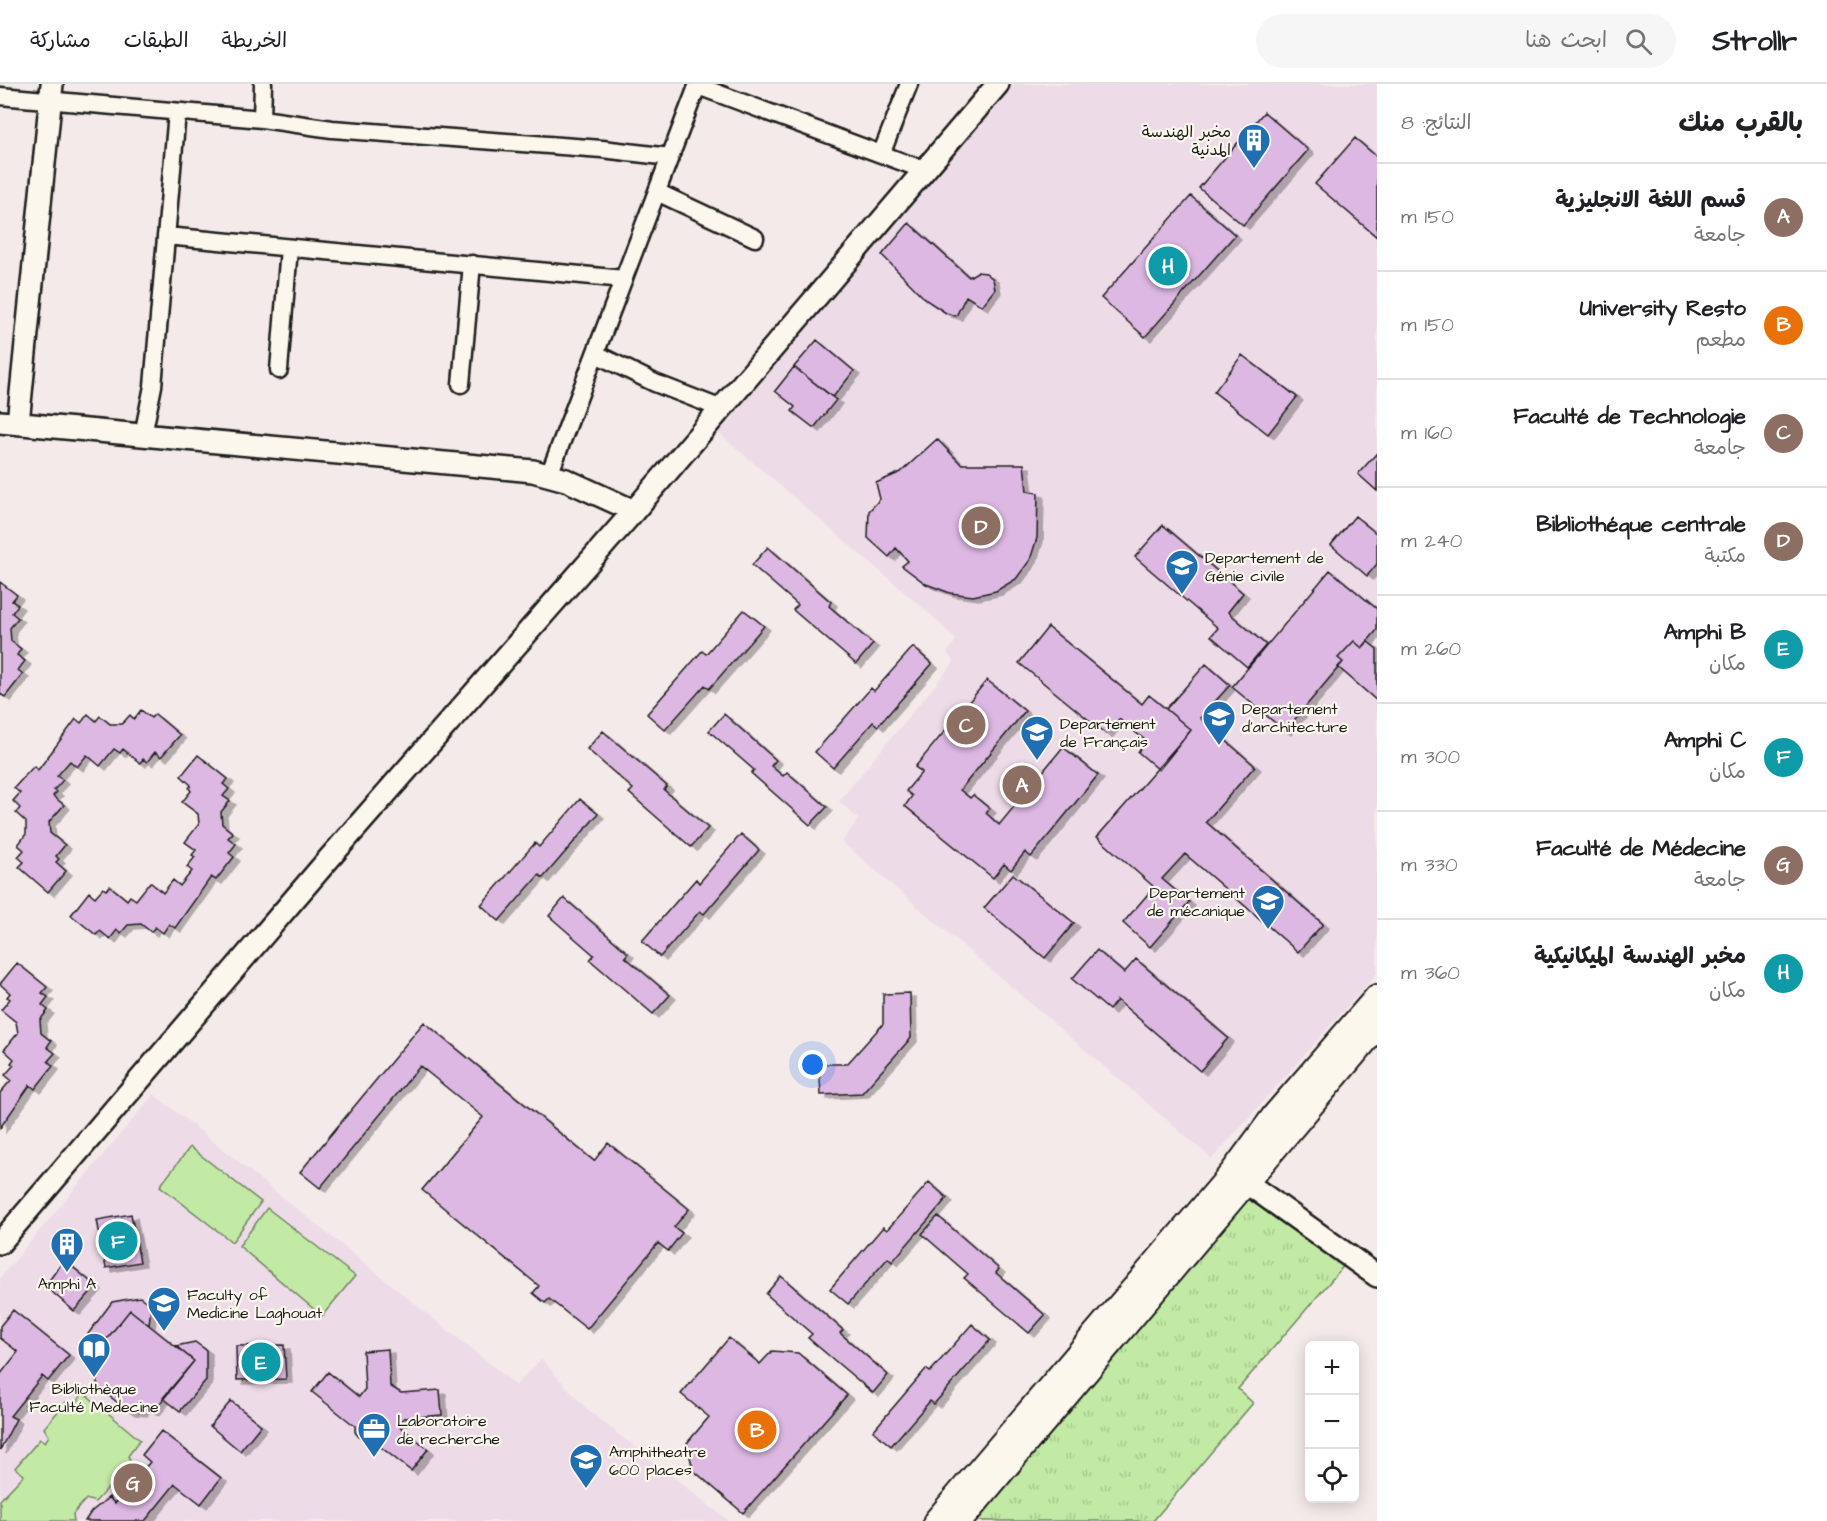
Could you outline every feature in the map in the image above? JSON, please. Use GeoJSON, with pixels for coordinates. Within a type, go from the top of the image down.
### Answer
{"type":"FeatureCollection","features":[{"type":"Feature","properties":{"kind":"main road"},"geometry":{"type":"LineString","coordinates":[[960,1521],[1239,1179],[1274,1116],[1377,998]]}},
{"type":"Feature","properties":{"kind":"main road"},"geometry":{"type":"LineString","coordinates":[[936,1521],[1377,1027]]}},
{"type":"Feature","properties":{"kind":"street"},"geometry":{"type":"LineString","coordinates":[[262,119],[263,84]]}},
{"type":"Feature","properties":{"kind":"street"},"geometry":{"type":"LineString","coordinates":[[882,152],[909,84]]}},
{"type":"Feature","properties":{"kind":"street"},"geometry":{"type":"LineString","coordinates":[[0,1243],[326,862],[722,409],[998,84]]}},
{"type":"Feature","properties":{"kind":"street"},"geometry":{"type":"LineString","coordinates":[[549,475],[698,85],[882,152],[924,170]]}},
{"type":"Feature","properties":{"kind":"street"},"geometry":{"type":"LineString","coordinates":[[0,96],[52,93],[177,112],[262,119],[332,129],[602,149],[670,157]]}},
{"type":"Feature","properties":{"kind":"street"},"geometry":{"type":"LineString","coordinates":[[52,93],[9,422],[501,468],[549,475],[634,511]]}},
{"type":"Feature","properties":{"kind":"street"},"geometry":{"type":"LineString","coordinates":[[143,435],[153,386],[177,112]]}},
{"type":"Feature","properties":{"kind":"street"},"geometry":{"type":"LineString","coordinates":[[657,192],[755,238]]}},
{"type":"Feature","properties":{"kind":"street"},"geometry":{"type":"LineString","coordinates":[[166,236],[624,279]]}},
{"type":"Feature","properties":{"kind":"street"},"geometry":{"type":"LineString","coordinates":[[279,369],[289,248]]}},
{"type":"Feature","properties":{"kind":"street"},"geometry":{"type":"LineString","coordinates":[[461,384],[472,264]]}},
{"type":"Feature","properties":{"kind":"street"},"geometry":{"type":"LineString","coordinates":[[596,354],[655,382],[722,409]]}},
{"type":"Feature","properties":{"kind":"street"},"geometry":{"type":"LineString","coordinates":[[1239,1179],[1377,1276]]}},
{"type":"Feature","properties":{"kind":"shaded area"},"geometry":{"type":"Polygon","coordinates":[[[1014,84],[1377,84],[1377,973],[1212,1159],[842,842],[858,819],[839,801],[954,662],[947,653],[956,640],[930,614],[715,430],[1014,84]]]}},
{"type":"Feature","properties":{"kind":"shaded area"},"geometry":{"type":"Polygon","coordinates":[[[154,1094],[516,1385],[541,1359],[589,1411],[729,1521],[0,1521],[0,1278],[154,1094]]]}},
{"type":"Feature","properties":{"kind":"green space"},"geometry":{"type":"Polygon","coordinates":[[[190,1147],[261,1202],[232,1242],[160,1186],[190,1147]]]}},
{"type":"Feature","properties":{"kind":"green space"},"geometry":{"type":"Polygon","coordinates":[[[1249,1198],[1258,1198],[1346,1263],[1238,1389],[1253,1403],[1153,1521],[972,1521],[1249,1198]]]}},
{"type":"Feature","properties":{"kind":"green space"},"geometry":{"type":"Polygon","coordinates":[[[267,1208],[355,1276],[322,1316],[239,1246],[267,1208]]]}},
{"type":"Feature","properties":{"kind":"green space"},"geometry":{"type":"Polygon","coordinates":[[[83,1392],[140,1440],[128,1456],[131,1463],[95,1502],[86,1499],[73,1514],[74,1521],[0,1521],[0,1500],[24,1475],[15,1468],[40,1439],[45,1442],[49,1436],[44,1428],[66,1402],[75,1406],[83,1392]]]}},
{"type":"Feature","properties":{"kind":"building","name":"مخبر الهندسة المدنية"},"geometry":{"type":"Polygon","coordinates":[[[1264,112],[1308,150],[1243,225],[1199,188],[1264,112]]]}},
{"type":"Feature","properties":{"kind":"building"},"geometry":{"type":"Polygon","coordinates":[[[1355,138],[1377,157],[1377,237],[1315,184],[1355,138]]]}},
{"type":"Feature","properties":{"kind":"building"},"geometry":{"type":"Polygon","coordinates":[[[1191,196],[1235,235],[1145,337],[1101,298],[1191,196]]]}},
{"type":"Feature","properties":{"kind":"building"},"geometry":{"type":"Polygon","coordinates":[[[909,223],[969,277],[977,272],[986,273],[993,279],[995,289],[982,306],[966,296],[956,316],[946,313],[926,300],[882,255],[909,223]]]}},
{"type":"Feature","properties":{"kind":"building"},"geometry":{"type":"Polygon","coordinates":[[[817,340],[854,371],[833,397],[794,367],[817,340]]]}},
{"type":"Feature","properties":{"kind":"building"},"geometry":{"type":"Polygon","coordinates":[[[1242,355],[1297,397],[1268,434],[1214,392],[1242,355]]]}},
{"type":"Feature","properties":{"kind":"building"},"geometry":{"type":"Polygon","coordinates":[[[794,367],[836,400],[814,428],[792,411],[795,407],[775,391],[794,367]]]}},
{"type":"Feature","properties":{"kind":"building"},"geometry":{"type":"Polygon","coordinates":[[[937,439],[961,464],[1024,464],[1027,491],[1038,493],[1037,538],[1030,560],[1016,579],[996,591],[973,596],[950,593],[926,584],[902,566],[908,561],[896,548],[889,557],[868,538],[869,511],[880,499],[876,483],[901,472],[937,439]]]}},
{"type":"Feature","properties":{"kind":"building"},"geometry":{"type":"Polygon","coordinates":[[[1377,453],[1377,491],[1358,474],[1377,453]]]}},
{"type":"Feature","properties":{"kind":"building"},"geometry":{"type":"Polygon","coordinates":[[[1355,516],[1377,534],[1377,564],[1367,576],[1331,545],[1355,516]]]}},
{"type":"Feature","properties":{"kind":"building"},"geometry":{"type":"Polygon","coordinates":[[[1163,525],[1243,593],[1228,612],[1266,645],[1247,667],[1211,636],[1218,628],[1135,557],[1163,525]]]}},
{"type":"Feature","properties":{"kind":"building"},"geometry":{"type":"Polygon","coordinates":[[[768,547],[831,602],[829,606],[873,644],[856,664],[793,610],[798,605],[752,565],[768,547]]]}},
{"type":"Feature","properties":{"kind":"building"},"geometry":{"type":"Polygon","coordinates":[[[1330,570],[1377,609],[1377,630],[1362,648],[1354,641],[1338,658],[1343,662],[1285,731],[1232,687],[1330,570]]]}},
{"type":"Feature","properties":{"kind":"building"},"geometry":{"type":"Polygon","coordinates":[[[0,582],[17,595],[12,601],[18,605],[12,613],[18,618],[10,628],[11,641],[21,649],[17,655],[25,661],[18,670],[23,674],[5,697],[0,694],[0,582]]]}},
{"type":"Feature","properties":{"kind":"building"},"geometry":{"type":"Polygon","coordinates":[[[744,610],[764,626],[709,689],[705,685],[665,730],[647,714],[702,651],[706,654],[744,610]]]}},
{"type":"Feature","properties":{"kind":"building"},"geometry":{"type":"Polygon","coordinates":[[[1048,627],[1142,704],[1149,695],[1191,730],[1159,770],[1138,752],[1146,741],[1119,719],[1106,734],[1019,663],[1048,627]]]}},
{"type":"Feature","properties":{"kind":"building"},"geometry":{"type":"Polygon","coordinates":[[[1354,641],[1362,648],[1368,642],[1377,649],[1377,701],[1338,667],[1343,662],[1338,658],[1354,641]]]}},
{"type":"Feature","properties":{"kind":"building"},"geometry":{"type":"Polygon","coordinates":[[[913,647],[932,664],[878,726],[873,722],[833,768],[815,752],[871,688],[874,691],[913,647]]]}},
{"type":"Feature","properties":{"kind":"building"},"geometry":{"type":"Polygon","coordinates":[[[1206,664],[1230,685],[1200,718],[1255,766],[1206,822],[1323,924],[1298,952],[1185,854],[1162,879],[1189,902],[1150,947],[1123,923],[1154,887],[1097,837],[1191,730],[1166,709],[1206,664]]]}},
{"type":"Feature","properties":{"kind":"building"},"geometry":{"type":"Polygon","coordinates":[[[987,680],[1025,711],[960,790],[970,798],[973,795],[990,809],[986,813],[999,825],[1063,747],[1098,775],[1031,857],[1025,852],[1011,870],[1004,864],[993,878],[905,806],[912,796],[906,791],[922,772],[915,767],[987,680]]]}},
{"type":"Feature","properties":{"kind":"building"},"geometry":{"type":"Polygon","coordinates":[[[141,710],[151,718],[155,714],[180,735],[161,757],[155,752],[147,762],[143,759],[140,763],[123,749],[120,753],[114,749],[100,766],[87,755],[77,767],[70,761],[57,776],[63,780],[54,790],[57,792],[53,796],[64,805],[49,822],[50,833],[65,845],[56,856],[59,859],[56,862],[66,871],[48,892],[19,867],[24,862],[18,857],[24,850],[18,845],[26,834],[26,822],[16,813],[20,808],[13,801],[20,793],[14,788],[34,766],[38,770],[76,719],[81,723],[88,714],[96,721],[100,716],[110,724],[122,724],[130,715],[134,719],[141,710]]]}},
{"type":"Feature","properties":{"kind":"building"},"geometry":{"type":"Polygon","coordinates":[[[724,714],[776,760],[771,766],[783,776],[787,772],[827,807],[810,825],[751,773],[754,770],[709,731],[724,714]]]}},
{"type":"Feature","properties":{"kind":"building"},"geometry":{"type":"Polygon","coordinates":[[[603,731],[667,786],[664,790],[708,828],[691,847],[629,793],[633,789],[587,749],[603,731]]]}},
{"type":"Feature","properties":{"kind":"building"},"geometry":{"type":"Polygon","coordinates":[[[198,755],[228,779],[223,784],[229,789],[223,796],[230,801],[221,812],[222,824],[233,833],[228,838],[236,844],[229,853],[234,857],[216,880],[211,877],[175,928],[169,924],[163,933],[155,927],[151,932],[141,924],[128,925],[121,933],[117,930],[110,939],[100,931],[96,935],[71,915],[89,892],[95,897],[103,888],[106,890],[110,886],[127,900],[130,896],[136,900],[150,882],[163,893],[173,880],[180,886],[192,871],[187,867],[195,857],[192,855],[196,850],[185,842],[199,824],[198,814],[182,802],[191,791],[189,788],[191,785],[181,776],[198,755]]]}},
{"type":"Feature","properties":{"kind":"building"},"geometry":{"type":"Polygon","coordinates":[[[580,799],[598,814],[543,878],[539,875],[499,921],[481,905],[535,843],[539,847],[580,799]]]}},
{"type":"Feature","properties":{"kind":"building"},"geometry":{"type":"Polygon","coordinates":[[[741,834],[759,850],[704,914],[700,911],[660,957],[642,941],[696,879],[699,883],[741,834]]]}},
{"type":"Feature","properties":{"kind":"building"},"geometry":{"type":"Polygon","coordinates":[[[1013,874],[1074,923],[1045,958],[984,908],[1013,874]]]}},
{"type":"Feature","properties":{"kind":"building"},"geometry":{"type":"Polygon","coordinates":[[[564,898],[628,953],[625,957],[670,995],[653,1014],[590,960],[594,955],[549,916],[564,898]]]}},
{"type":"Feature","properties":{"kind":"building"},"geometry":{"type":"Polygon","coordinates":[[[1097,950],[1124,973],[1136,959],[1228,1038],[1200,1071],[1117,1000],[1109,1010],[1072,979],[1097,950]]]}},
{"type":"Feature","properties":{"kind":"building"},"geometry":{"type":"Polygon","coordinates":[[[17,963],[47,987],[42,993],[48,997],[42,1005],[48,1010],[40,1020],[41,1033],[51,1041],[47,1047],[55,1053],[48,1061],[53,1066],[35,1089],[30,1085],[0,1128],[0,1093],[11,1080],[5,1075],[14,1065],[11,1063],[14,1059],[4,1050],[18,1033],[16,1022],[1,1010],[10,999],[7,997],[10,993],[0,984],[17,963]]]}},
{"type":"Feature","properties":{"kind":"building"},"geometry":{"type":"Polygon","coordinates":[[[910,993],[911,1038],[862,1093],[821,1095],[819,1064],[847,1064],[883,1024],[883,994],[910,993]]]}},
{"type":"Feature","properties":{"kind":"building"},"geometry":{"type":"Polygon","coordinates":[[[424,1022],[594,1161],[608,1143],[689,1209],[674,1227],[682,1233],[668,1251],[658,1243],[587,1329],[549,1299],[545,1303],[533,1293],[539,1286],[422,1190],[483,1117],[420,1066],[320,1188],[300,1172],[424,1022]]]}},
{"type":"Feature","properties":{"kind":"building"},"geometry":{"type":"Polygon","coordinates":[[[929,1182],[947,1198],[892,1262],[888,1258],[848,1304],[830,1289],[883,1227],[887,1230],[929,1182]]]}},
{"type":"Feature","properties":{"kind":"building"},"geometry":{"type":"Polygon","coordinates":[[[131,1214],[140,1262],[106,1268],[97,1220],[131,1214]]]}},
{"type":"Feature","properties":{"kind":"building"},"geometry":{"type":"Polygon","coordinates":[[[938,1216],[999,1269],[996,1273],[1045,1315],[1029,1333],[964,1278],[968,1274],[922,1234],[938,1216]]]}},
{"type":"Feature","properties":{"kind":"building","name":"Amphi A"},"geometry":{"type":"Polygon","coordinates":[[[64,1260],[96,1286],[74,1311],[45,1286],[64,1260]]]}},
{"type":"Feature","properties":{"kind":"building"},"geometry":{"type":"Polygon","coordinates":[[[781,1276],[843,1330],[840,1333],[888,1375],[873,1393],[808,1338],[812,1334],[766,1294],[781,1276]]]}},
{"type":"Feature","properties":{"kind":"building"},"geometry":{"type":"Polygon","coordinates":[[[140,1297],[151,1305],[149,1325],[130,1310],[102,1345],[88,1334],[112,1302],[140,1297]]]}},
{"type":"Feature","properties":{"kind":"building"},"geometry":{"type":"Polygon","coordinates":[[[13,1310],[69,1355],[48,1381],[42,1376],[10,1416],[16,1419],[0,1450],[0,1375],[18,1352],[0,1338],[0,1326],[13,1310]]]}},
{"type":"Feature","properties":{"kind":"building"},"geometry":{"type":"Polygon","coordinates":[[[130,1310],[194,1361],[153,1412],[145,1406],[141,1412],[129,1411],[100,1389],[92,1371],[95,1367],[88,1362],[130,1310]]]}},
{"type":"Feature","properties":{"kind":"building"},"geometry":{"type":"Polygon","coordinates":[[[972,1324],[990,1340],[934,1404],[930,1401],[891,1446],[873,1431],[926,1369],[930,1372],[972,1324]]]}},
{"type":"Feature","properties":{"kind":"building"},"geometry":{"type":"Polygon","coordinates":[[[729,1338],[760,1364],[772,1351],[798,1353],[847,1395],[743,1513],[693,1470],[687,1443],[709,1417],[681,1394],[729,1338]]]}},
{"type":"Feature","properties":{"kind":"building"},"geometry":{"type":"Polygon","coordinates":[[[195,1342],[206,1350],[206,1380],[180,1411],[163,1398],[194,1361],[176,1346],[195,1342]]]}},
{"type":"Feature","properties":{"kind":"building"},"geometry":{"type":"Polygon","coordinates":[[[284,1345],[286,1379],[237,1380],[236,1346],[284,1345]]]}},
{"type":"Feature","properties":{"kind":"building"},"geometry":{"type":"Polygon","coordinates":[[[388,1349],[390,1386],[401,1393],[440,1390],[442,1415],[404,1418],[398,1425],[428,1449],[411,1471],[368,1437],[359,1437],[355,1432],[355,1426],[312,1392],[328,1372],[359,1397],[365,1389],[363,1351],[388,1349]]]}},
{"type":"Feature","properties":{"kind":"building"},"geometry":{"type":"Polygon","coordinates":[[[231,1401],[261,1425],[240,1451],[210,1426],[231,1401]]]}},
{"type":"Feature","properties":{"kind":"building"},"geometry":{"type":"Polygon","coordinates":[[[161,1431],[221,1478],[201,1504],[175,1484],[145,1521],[85,1521],[91,1512],[109,1497],[115,1504],[139,1469],[142,1471],[150,1462],[142,1455],[161,1431]]]}},
{"type":"Feature","properties":{"kind":"place","name":"مخبر الهندسة المدنية"},"geometry":{"type":"Point","coordinates":[1254,169]}},
{"type":"Feature","properties":{"kind":"place","name":"مخبر الهندسة الميكانيكية"},"geometry":{"type":"Point","coordinates":[1168,266]}},
{"type":"Feature","properties":{"kind":"place","name":"Bibliothéque centrale"},"geometry":{"type":"Point","coordinates":[981,526]}},
{"type":"Feature","properties":{"kind":"place","name":"Departement de Génie civile"},"geometry":{"type":"Point","coordinates":[1182,595]}},
{"type":"Feature","properties":{"kind":"place","name":"Faculté de Technologie"},"geometry":{"type":"Point","coordinates":[966,725]}},
{"type":"Feature","properties":{"kind":"place","name":"Departement d'architecture"},"geometry":{"type":"Point","coordinates":[1219,746]}},
{"type":"Feature","properties":{"kind":"place","name":"Departement de Français"},"geometry":{"type":"Point","coordinates":[1037,761]}},
{"type":"Feature","properties":{"kind":"place","name":"قسم اللغة الانجليزية"},"geometry":{"type":"Point","coordinates":[1022,785]}},
{"type":"Feature","properties":{"kind":"place","name":"Departement de mécanique"},"geometry":{"type":"Point","coordinates":[1268,930]}},
{"type":"Feature","properties":{"kind":"place","name":"Amphi C"},"geometry":{"type":"Point","coordinates":[118,1241]}},
{"type":"Feature","properties":{"kind":"place","name":"Amphi A"},"geometry":{"type":"Point","coordinates":[67,1273]}},
{"type":"Feature","properties":{"kind":"place","name":"Faculty of Medicine Laghouat"},"geometry":{"type":"Point","coordinates":[164,1332]}},
{"type":"Feature","properties":{"kind":"place","name":"Amphi B"},"geometry":{"type":"Point","coordinates":[261,1362]}},
{"type":"Feature","properties":{"kind":"place","name":"Bibliothèque Faculté Medecine"},"geometry":{"type":"Point","coordinates":[94,1378]}},
{"type":"Feature","properties":{"kind":"place","name":"University Resto"},"geometry":{"type":"Point","coordinates":[757,1430]}},
{"type":"Feature","properties":{"kind":"place","name":"Laboratoire de recherche"},"geometry":{"type":"Point","coordinates":[374,1458]}},
{"type":"Feature","properties":{"kind":"place","name":"Faculté de Médecine"},"geometry":{"type":"Point","coordinates":[133,1483]}},
{"type":"Feature","properties":{"kind":"place","name":"Amphitheatre 600 places"},"geometry":{"type":"Point","coordinates":[586,1489]}}]}
